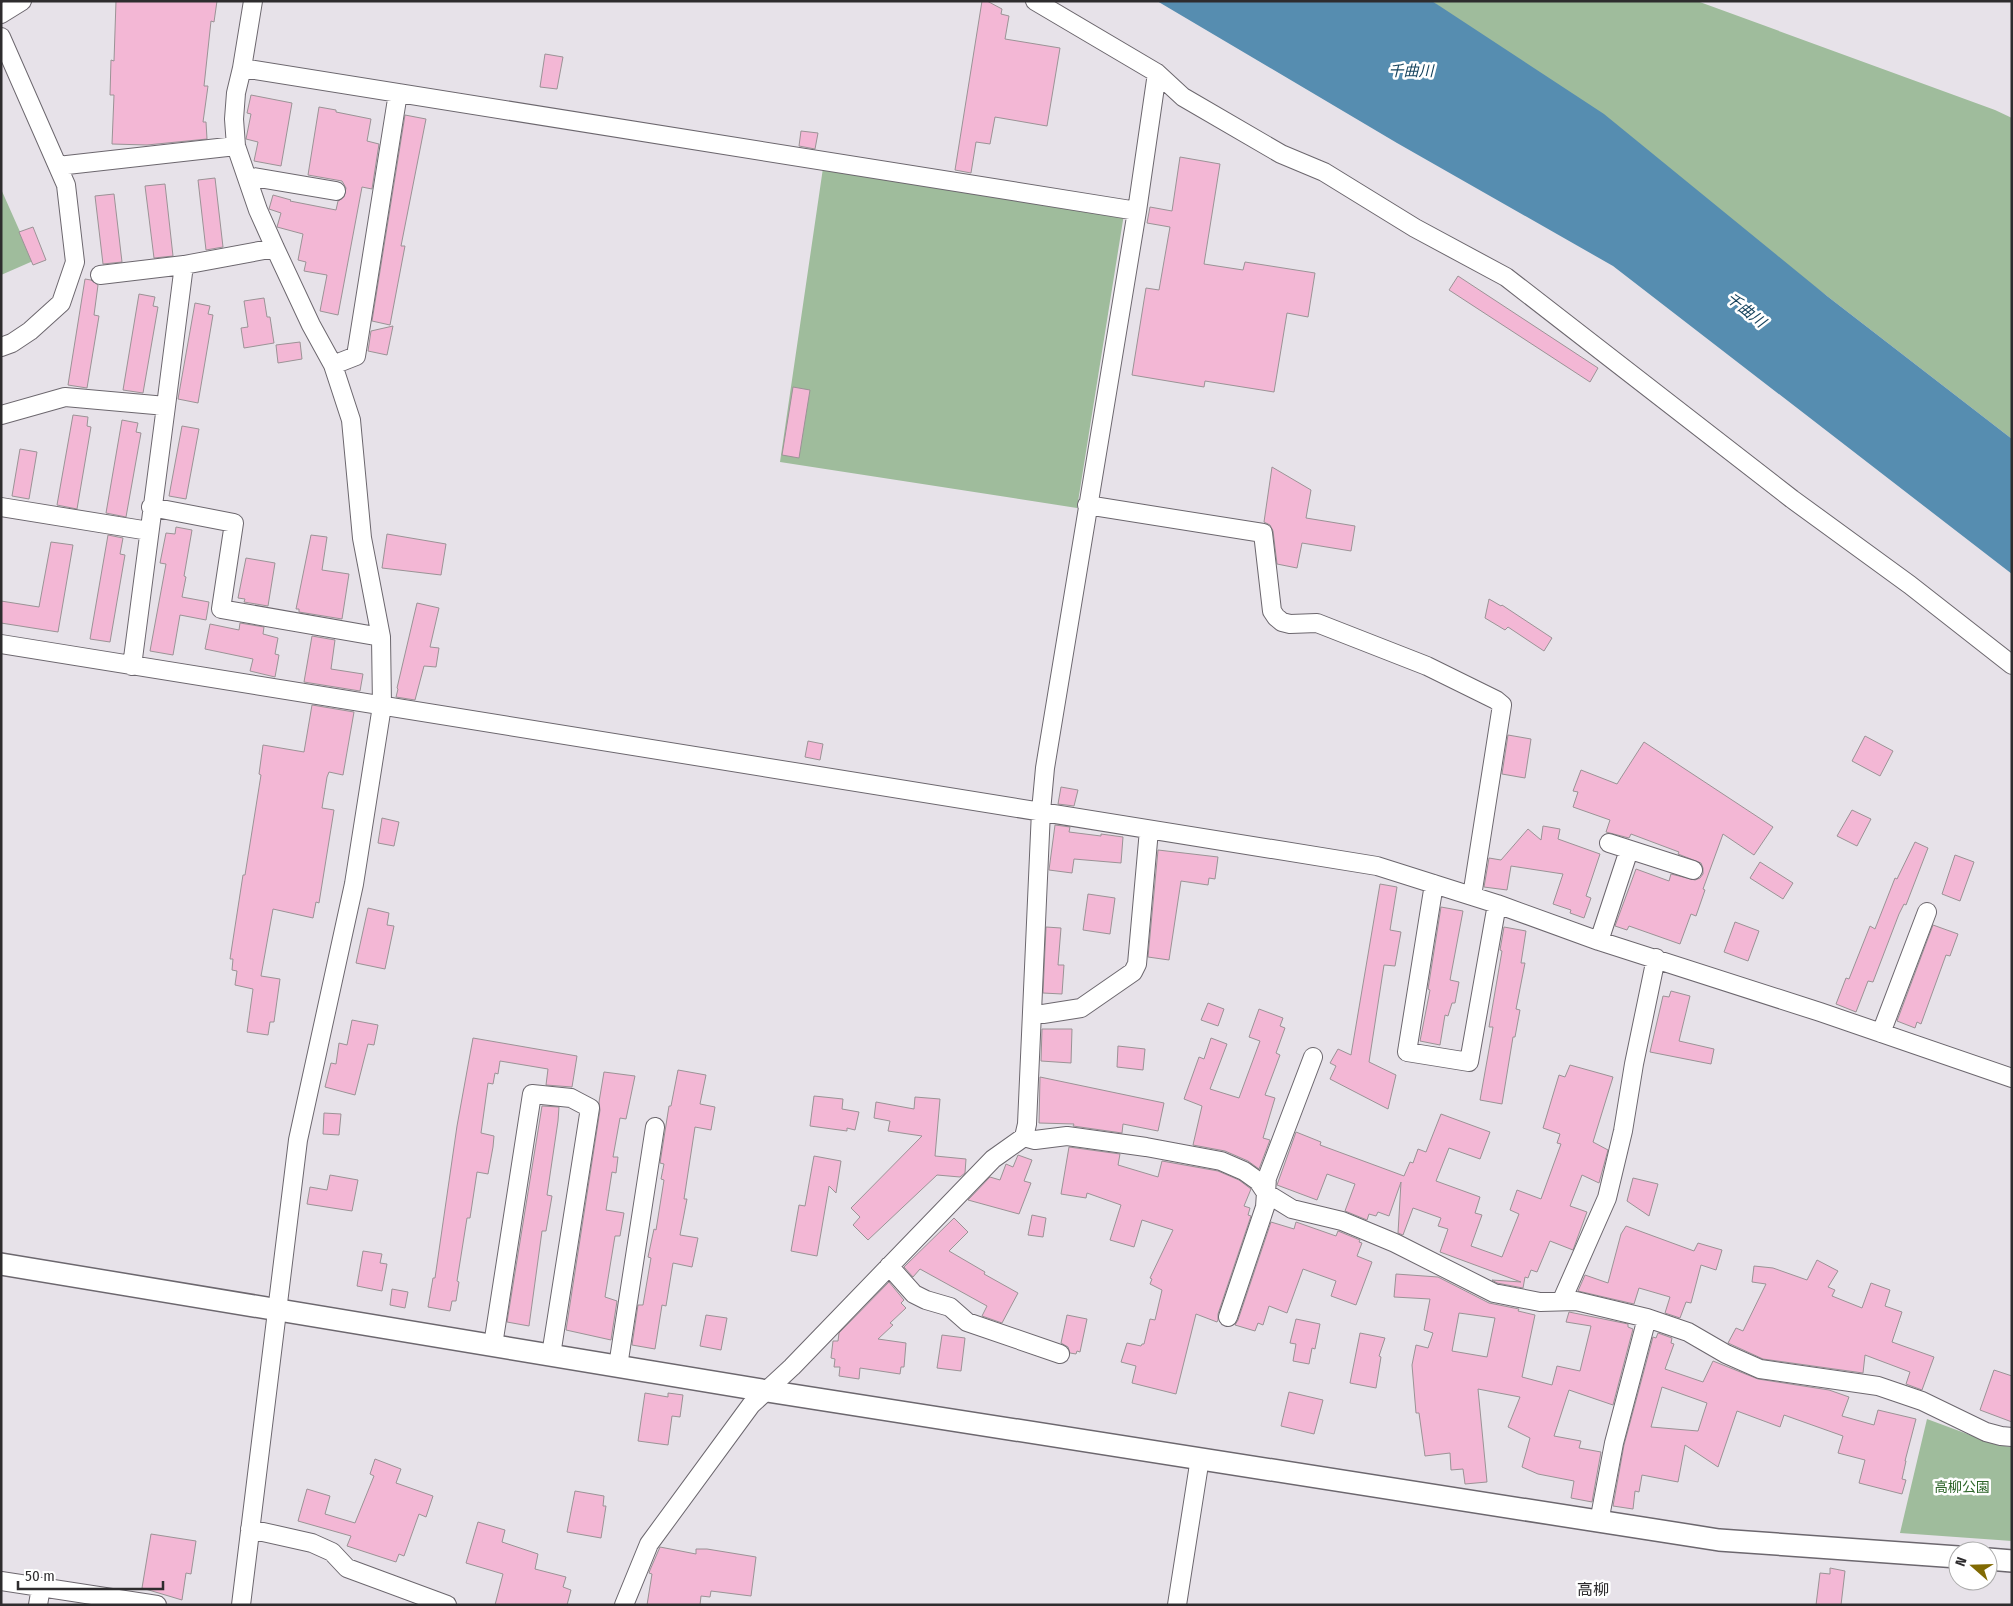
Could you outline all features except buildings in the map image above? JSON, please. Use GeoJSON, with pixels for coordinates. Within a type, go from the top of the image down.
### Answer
{"type":"FeatureCollection","features":[{"type":"Feature","properties":{"kind":"street"},"geometry":{"type":"LineString","coordinates":[[1,14],[22,1]]}},
{"type":"Feature","properties":{"kind":"street"},"geometry":{"type":"LineString","coordinates":[[241,1605],[298,1140],[354,884],[382,706],[381,637],[362,538],[351,420],[333,365],[310,325],[258,210],[236,146],[234,119],[236,93],[253,1]]}},
{"type":"Feature","properties":{"kind":"street"},"geometry":{"type":"LineString","coordinates":[[1035,1],[1157,73],[1184,98],[1280,154],[1324,172],[1415,228],[1506,277],[1792,499],[1910,585],[2012,665]]}},
{"type":"Feature","properties":{"kind":"street"},"geometry":{"type":"LineString","coordinates":[[1,37],[66,185],[75,262],[61,303],[30,331],[12,343],[1,347]]}},
{"type":"Feature","properties":{"kind":"street"},"geometry":{"type":"LineString","coordinates":[[242,68],[1137,211]]}},
{"type":"Feature","properties":{"kind":"street"},"geometry":{"type":"LineString","coordinates":[[624,1605],[630,1585],[649,1544],[751,1405],[993,1159],[1024,1137],[1027,1124],[1041,811],[1045,768],[1137,211],[1157,73]]}},
{"type":"Feature","properties":{"kind":"street"},"geometry":{"type":"LineString","coordinates":[[333,365],[356,356],[398,93]]}},
{"type":"Feature","properties":{"kind":"street"},"geometry":{"type":"LineString","coordinates":[[58,166],[236,146]]}},
{"type":"Feature","properties":{"kind":"street"},"geometry":{"type":"LineString","coordinates":[[247,176],[336,190]]}},
{"type":"Feature","properties":{"kind":"street"},"geometry":{"type":"LineString","coordinates":[[100,275],[184,265],[275,248]]}},
{"type":"Feature","properties":{"kind":"street"},"geometry":{"type":"LineString","coordinates":[[132,666],[151,507],[184,265]]}},
{"type":"Feature","properties":{"kind":"street"},"geometry":{"type":"LineString","coordinates":[[1,415],[65,397],[166,406]]}},
{"type":"Feature","properties":{"kind":"street"},"geometry":{"type":"LineString","coordinates":[[1087,505],[1264,533],[1272,611],[1276,617],[1290,624],[1317,624],[1427,666],[1496,700],[1502,705],[1472,896]]}},
{"type":"Feature","properties":{"kind":"street"},"geometry":{"type":"LineString","coordinates":[[1,507],[149,531]]}},
{"type":"Feature","properties":{"kind":"street"},"geometry":{"type":"LineString","coordinates":[[151,507],[234,523],[221,609],[381,637]]}},
{"type":"Feature","properties":{"kind":"street"},"geometry":{"type":"LineString","coordinates":[[1,644],[1377,866],[1497,904],[1599,941],[1656,958],[2012,1078]]}},
{"type":"Feature","properties":{"kind":"street"},"geometry":{"type":"LineString","coordinates":[[1033,1014],[1081,1008],[1133,972],[1136,964],[1149,830]]}},
{"type":"Feature","properties":{"kind":"street"},"geometry":{"type":"LineString","coordinates":[[1610,843],[1693,870]]}},
{"type":"Feature","properties":{"kind":"street"},"geometry":{"type":"LineString","coordinates":[[1599,941],[1629,850]]}},
{"type":"Feature","properties":{"kind":"street"},"geometry":{"type":"LineString","coordinates":[[1434,884],[1407,1052],[1469,1062],[1497,904]]}},
{"type":"Feature","properties":{"kind":"street"},"geometry":{"type":"LineString","coordinates":[[1881,1033],[1927,912]]}},
{"type":"Feature","properties":{"kind":"street"},"geometry":{"type":"LineString","coordinates":[[1562,1300],[1607,1198],[1623,1131],[1634,1064],[1656,958]]}},
{"type":"Feature","properties":{"kind":"street"},"geometry":{"type":"LineString","coordinates":[[1228,1317],[1265,1207],[1267,1178],[1313,1056]]}},
{"type":"Feature","properties":{"kind":"street"},"geometry":{"type":"LineString","coordinates":[[493,1345],[532,1094],[571,1098],[590,1108],[551,1355]]}},
{"type":"Feature","properties":{"kind":"street"},"geometry":{"type":"LineString","coordinates":[[618,1366],[656,1127]]}},
{"type":"Feature","properties":{"kind":"street"},"geometry":{"type":"LineString","coordinates":[[1024,1137],[1034,1140],[1067,1136],[1146,1147],[1221,1161],[1244,1171],[1258,1181],[1266,1193],[1292,1209],[1342,1222],[1395,1243],[1494,1293],[1540,1302],[1576,1301],[1647,1318],[1688,1332],[1726,1354],[1760,1369],[1878,1386],[1922,1401],[1986,1432],[2012,1437]]}},
{"type":"Feature","properties":{"kind":"street"},"geometry":{"type":"LineString","coordinates":[[1,1264],[618,1366],[1599,1522],[1719,1540],[1948,1556]]}},
{"type":"Feature","properties":{"kind":"street"},"geometry":{"type":"LineString","coordinates":[[889,1266],[914,1294],[926,1300],[950,1307],[967,1322],[1060,1354]]}},
{"type":"Feature","properties":{"kind":"street"},"geometry":{"type":"LineString","coordinates":[[1599,1522],[1614,1443],[1647,1318]]}},
{"type":"Feature","properties":{"kind":"street"},"geometry":{"type":"LineString","coordinates":[[1177,1605],[1200,1458]]}},
{"type":"Feature","properties":{"kind":"street"},"geometry":{"type":"LineString","coordinates":[[250,1529],[312,1544],[332,1552],[347,1568],[447,1605]]}},
{"type":"Feature","properties":{"kind":"street"},"geometry":{"type":"LineString","coordinates":[[1998,1560],[2012,1561]]}},
{"type":"Feature","properties":{"kind":"street"},"geometry":{"type":"LineString","coordinates":[[1,1581],[157,1605]]}},
{"type":"Feature","properties":{"kind":"street"},"geometry":{"type":"LineString","coordinates":[[38,1605],[41,1587]]}},
{"type":"Feature","properties":{"kind":"green space"},"geometry":{"type":"Polygon","coordinates":[[[1432,1],[1697,1],[1995,110],[2012,118],[2012,439],[1827,296],[1432,1]]]}},
{"type":"Feature","properties":{"kind":"green space"},"geometry":{"type":"Polygon","coordinates":[[[823,168],[1124,214],[1077,508],[780,462],[823,168]]]}},
{"type":"Feature","properties":{"kind":"green space"},"geometry":{"type":"Polygon","coordinates":[[[1,189],[33,261],[1,275],[1,189]]]}},
{"type":"Feature","properties":{"kind":"green space","name":"高柳公園"},"geometry":{"type":"Polygon","coordinates":[[[1927,1419],[1997,1445],[2012,1447],[2012,1541],[1900,1533],[1927,1419]]]}},
{"type":"Feature","properties":{"kind":"water","name":"千曲川"},"geometry":{"type":"Polygon","coordinates":[[[1157,1],[1432,1],[1604,114],[1827,296],[2012,439],[2012,574],[1613,266],[1397,143],[1157,1]]]}},
{"type":"Feature","properties":{"kind":"district","name":"高柳"},"geometry":{"type":"Point","coordinates":[1593,1589]}}]}
